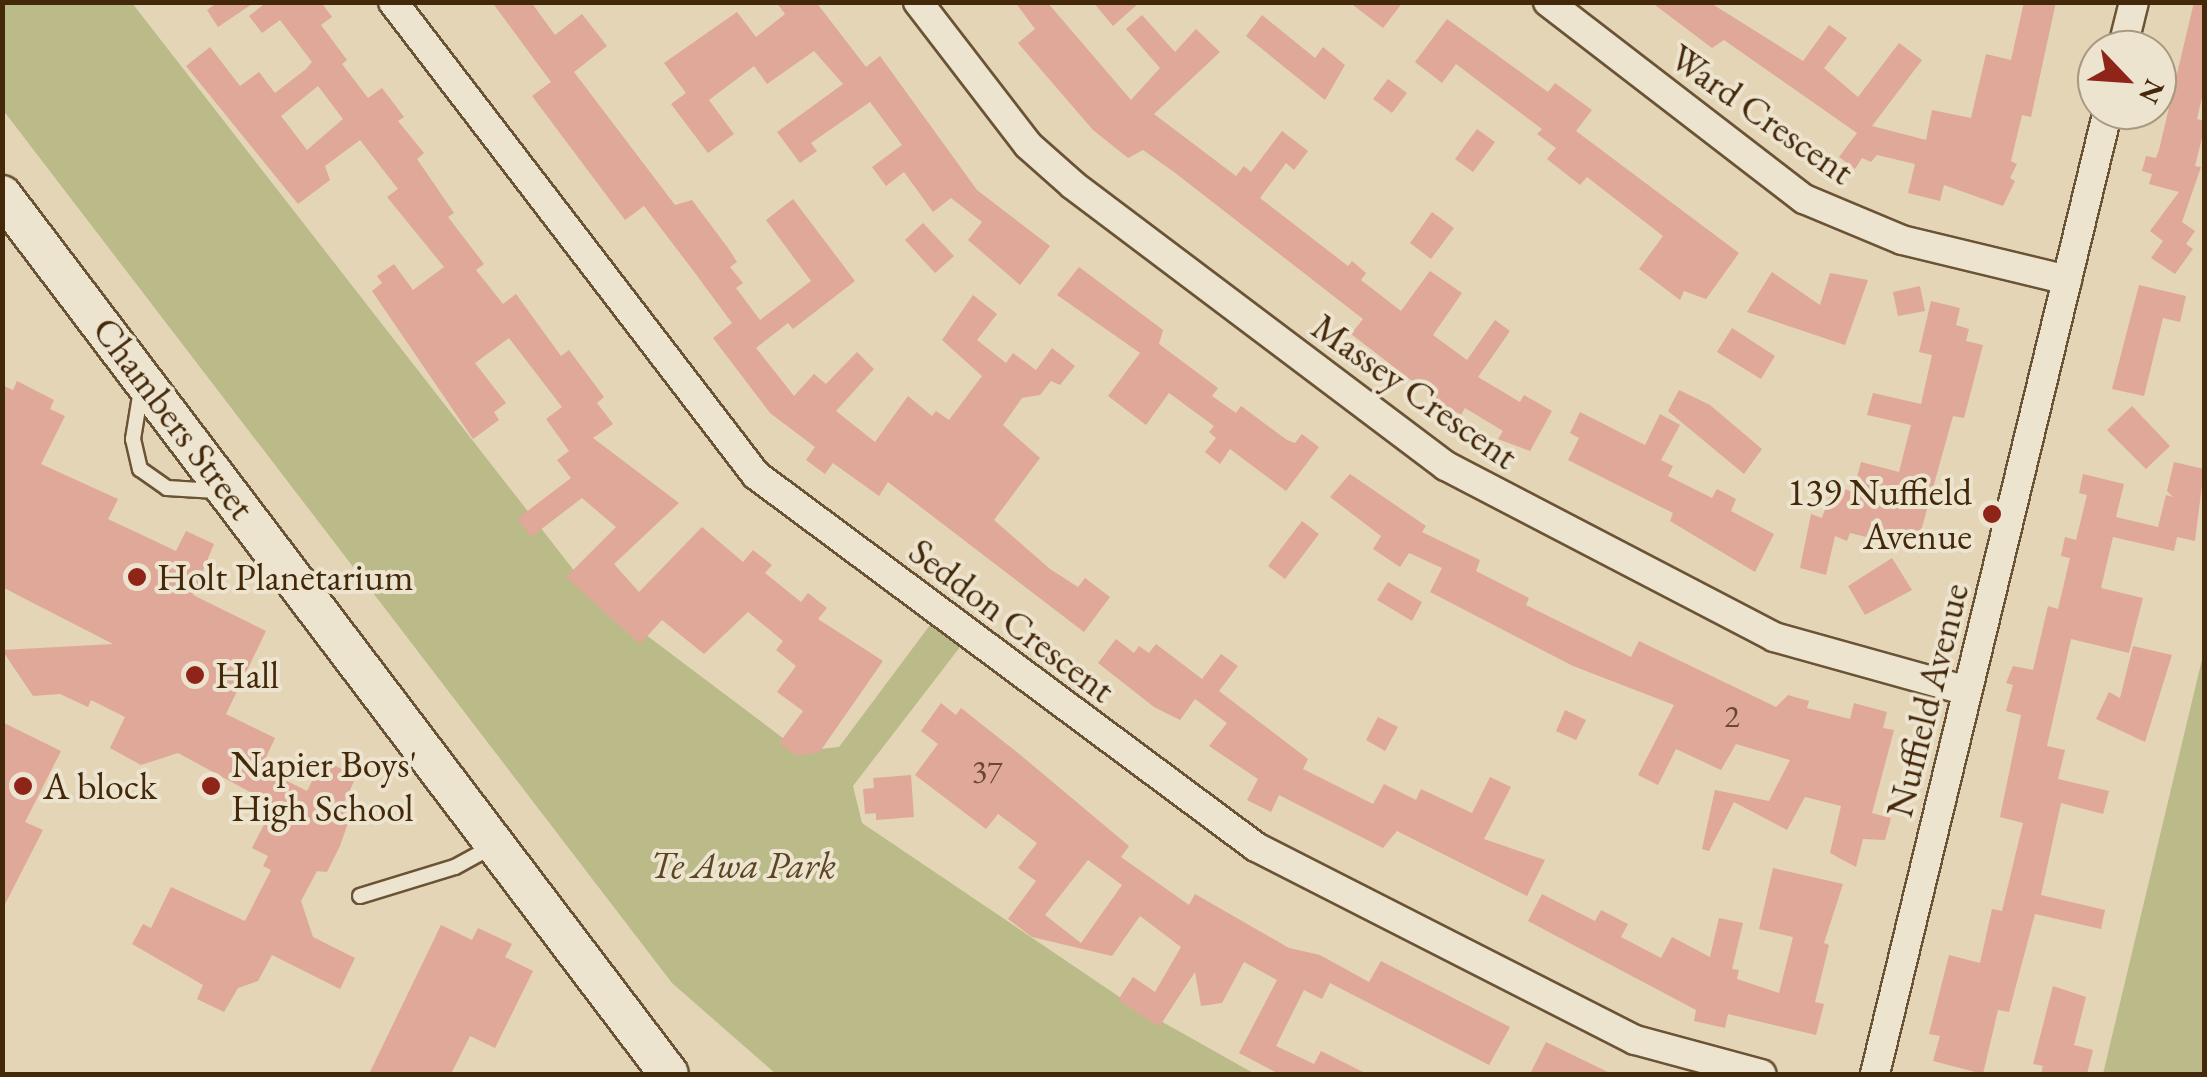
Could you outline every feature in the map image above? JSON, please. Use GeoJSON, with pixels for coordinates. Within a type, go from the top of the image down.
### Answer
{"type":"FeatureCollection","features":[{"type":"Feature","properties":{"kind":"main road","name":"Chambers Street"},"geometry":{"type":"LineString","coordinates":[[2,195],[232,493],[668,1074]]}},
{"type":"Feature","properties":{"kind":"street","name":"Seddon Crescent"},"geometry":{"type":"LineString","coordinates":[[393,2],[756,475],[1256,847],[1636,1040],[1761,1074]]}},
{"type":"Feature","properties":{"kind":"street","name":"Massey Crescent"},"geometry":{"type":"LineString","coordinates":[[918,2],[1028,144],[1074,186],[1446,466],[1774,637],[1967,691]]}},
{"type":"Feature","properties":{"kind":"street","name":"Ward Crescent"},"geometry":{"type":"LineString","coordinates":[[1548,2],[1804,199],[1902,240],[2067,280]]}},
{"type":"Feature","properties":{"kind":"street"},"geometry":{"type":"LineString","coordinates":[[2127,30],[2134,2]]}},
{"type":"Feature","properties":{"kind":"street","name":"Nuffield Avenue"},"geometry":{"type":"LineString","coordinates":[[1875,1074],[2103,130]]}},
{"type":"Feature","properties":{"kind":"lane"},"geometry":{"type":"LineString","coordinates":[[143,376],[133,439],[140,469],[167,488],[232,493]]}},
{"type":"Feature","properties":{"kind":"lane"},"geometry":{"type":"LineString","coordinates":[[360,896],[455,867],[496,844]]}},
{"type":"Feature","properties":{"kind":"green space","name":"Te Awa Park"},"geometry":{"type":"Polygon","coordinates":[[[3,3],[132,3],[593,595],[800,751],[839,747],[930,625],[960,647],[853,786],[862,823],[1127,1002],[1255,1074],[776,1074],[672,983],[3,110],[3,3]]]}},
{"type":"Feature","properties":{"kind":"green space"},"geometry":{"type":"Polygon","coordinates":[[[2204,651],[2204,1074],[2103,1074],[2204,651]]]}},
{"type":"Feature","properties":{"kind":"building"},"geometry":{"type":"Polygon","coordinates":[[[218,2],[255,2],[218,27],[207,10],[218,2]]]}},
{"type":"Feature","properties":{"kind":"building"},"geometry":{"type":"Polygon","coordinates":[[[267,2],[321,2],[332,17],[321,25],[347,60],[342,64],[368,98],[382,88],[404,117],[398,121],[424,153],[417,159],[454,213],[448,217],[484,264],[476,270],[503,304],[516,294],[561,356],[569,350],[604,397],[597,403],[613,424],[593,438],[679,503],[614,564],[639,592],[702,527],[743,562],[753,550],[772,565],[765,573],[801,602],[808,593],[827,608],[818,619],[883,661],[819,753],[795,755],[779,743],[803,711],[777,692],[796,666],[776,650],[783,641],[748,612],[704,654],[662,620],[640,644],[566,577],[616,527],[582,498],[531,537],[517,519],[571,478],[557,460],[569,451],[546,419],[562,407],[509,338],[475,363],[506,403],[494,412],[499,420],[473,439],[372,291],[382,283],[377,276],[394,264],[413,290],[444,267],[387,197],[398,189],[360,140],[325,166],[330,180],[298,204],[186,66],[210,47],[240,86],[259,72],[275,93],[312,62],[280,20],[262,33],[249,16],[267,2]],[[318,86],[281,116],[307,150],[343,119],[318,86]]]}},
{"type":"Feature","properties":{"kind":"building"},"geometry":{"type":"Polygon","coordinates":[[[492,2],[531,2],[555,35],[582,14],[607,46],[574,72],[675,205],[692,200],[728,248],[737,262],[730,267],[743,283],[736,288],[760,320],[811,281],[766,220],[793,199],[855,281],[793,329],[788,323],[756,348],[794,396],[814,374],[826,384],[857,352],[874,369],[836,411],[875,442],[908,396],[932,416],[936,411],[949,420],[982,376],[942,340],[973,295],[997,314],[977,340],[1006,363],[1013,353],[1036,370],[1052,348],[1075,366],[1060,385],[1051,381],[1040,395],[1022,398],[1003,425],[1040,458],[994,520],[1050,569],[1078,587],[1085,578],[1110,597],[1084,632],[888,482],[879,496],[833,463],[825,474],[806,460],[815,447],[770,413],[713,338],[732,323],[692,269],[644,206],[625,220],[532,96],[551,82],[492,2]]]}},
{"type":"Feature","properties":{"kind":"building"},"geometry":{"type":"Polygon","coordinates":[[[776,2],[816,2],[866,67],[880,56],[977,190],[1050,246],[1020,285],[968,240],[982,222],[951,198],[933,212],[904,172],[886,186],[872,167],[902,145],[870,102],[811,143],[817,151],[800,163],[777,132],[843,84],[814,51],[767,84],[754,66],[709,100],[734,134],[708,153],[671,104],[686,93],[664,63],[737,12],[756,37],[785,14],[776,2]]]}},
{"type":"Feature","properties":{"kind":"building"},"geometry":{"type":"Polygon","coordinates":[[[1015,2],[1047,2],[1131,100],[1160,68],[1126,29],[1142,15],[1175,52],[1196,29],[1220,52],[1154,114],[1236,176],[1244,166],[1251,172],[1282,131],[1308,151],[1294,170],[1286,163],[1260,198],[1348,266],[1352,261],[1366,273],[1361,280],[1401,311],[1430,271],[1462,293],[1433,335],[1467,360],[1495,320],[1510,331],[1478,377],[1520,402],[1524,395],[1552,411],[1530,451],[1498,439],[1503,431],[1465,408],[1461,415],[1441,403],[1351,334],[1363,319],[1174,172],[1143,150],[1128,158],[1093,130],[1018,43],[1035,29],[1015,2]]]}},
{"type":"Feature","properties":{"kind":"building"},"geometry":{"type":"Polygon","coordinates":[[[1093,2],[1140,2],[1113,26],[1093,2]]]}},
{"type":"Feature","properties":{"kind":"building"},"geometry":{"type":"Polygon","coordinates":[[[1349,2],[1403,2],[1383,28],[1349,2]]]}},
{"type":"Feature","properties":{"kind":"building"},"geometry":{"type":"Polygon","coordinates":[[[1651,2],[1709,2],[1803,61],[1829,25],[1847,38],[1824,68],[1858,97],[1899,43],[1922,60],[1872,126],[1926,140],[1932,110],[1971,118],[1986,54],[2011,60],[2024,2],[2056,2],[2031,117],[2022,115],[2011,161],[2017,164],[2010,178],[2015,181],[2003,206],[1944,185],[1940,201],[1908,193],[1915,164],[1877,155],[1871,162],[1862,158],[1855,169],[1839,157],[1857,133],[1724,40],[1712,48],[1651,2]]]}},
{"type":"Feature","properties":{"kind":"building"},"geometry":{"type":"Polygon","coordinates":[[[2194,2],[2204,2],[2204,89],[2197,119],[2204,121],[2204,130],[2195,166],[2201,167],[2182,222],[2195,231],[2186,244],[2193,249],[2175,274],[2151,258],[2163,241],[2150,231],[2179,192],[2149,184],[2152,174],[2142,171],[2146,156],[2156,158],[2164,130],[2177,130],[2177,74],[2194,2]]]}},
{"type":"Feature","properties":{"kind":"building"},"geometry":{"type":"Polygon","coordinates":[[[1262,15],[1315,58],[1323,47],[1345,65],[1325,100],[1246,36],[1262,15]]]}},
{"type":"Feature","properties":{"kind":"building"},"geometry":{"type":"Polygon","coordinates":[[[1447,19],[1548,92],[1555,83],[1592,110],[1576,131],[1739,253],[1706,299],[1684,291],[1680,300],[1639,269],[1663,236],[1587,177],[1580,185],[1547,159],[1556,148],[1537,134],[1542,129],[1456,64],[1442,83],[1415,62],[1447,19]]]}},
{"type":"Feature","properties":{"kind":"building"},"geometry":{"type":"Polygon","coordinates":[[[1388,79],[1407,93],[1392,113],[1373,99],[1388,79]]]}},
{"type":"Feature","properties":{"kind":"building"},"geometry":{"type":"Polygon","coordinates":[[[1477,129],[1495,142],[1473,172],[1455,159],[1477,129]]]}},
{"type":"Feature","properties":{"kind":"building"},"geometry":{"type":"Polygon","coordinates":[[[1432,212],[1454,228],[1431,259],[1410,243],[1432,212]]]}},
{"type":"Feature","properties":{"kind":"building"},"geometry":{"type":"Polygon","coordinates":[[[923,223],[954,256],[935,273],[905,240],[923,223]]]}},
{"type":"Feature","properties":{"kind":"building"},"geometry":{"type":"Polygon","coordinates":[[[1079,267],[1163,330],[1159,344],[1218,388],[1212,396],[1236,413],[1241,406],[1287,440],[1295,443],[1302,434],[1319,447],[1286,491],[1230,449],[1220,464],[1205,452],[1216,438],[1209,432],[1214,426],[1169,393],[1146,425],[1108,396],[1140,353],[1057,295],[1079,267]]]}},
{"type":"Feature","properties":{"kind":"building"},"geometry":{"type":"Polygon","coordinates":[[[1772,272],[1820,305],[1830,273],[1868,280],[1845,345],[1747,312],[1772,272]]]}},
{"type":"Feature","properties":{"kind":"building"},"geometry":{"type":"Polygon","coordinates":[[[2139,285],[2186,296],[2180,322],[2163,318],[2144,396],[2112,389],[2139,285]]]}},
{"type":"Feature","properties":{"kind":"building"},"geometry":{"type":"Polygon","coordinates":[[[1920,286],[1925,311],[1898,316],[1893,292],[1920,286]]]}},
{"type":"Feature","properties":{"kind":"building"},"geometry":{"type":"Polygon","coordinates":[[[1931,301],[1960,308],[1956,325],[1969,329],[1966,341],[1983,345],[1964,418],[1953,416],[1916,549],[1850,533],[1847,541],[1835,536],[1826,575],[1800,568],[1811,514],[1822,518],[1833,485],[1853,492],[1861,462],[1899,472],[1911,425],[1867,415],[1873,393],[1921,404],[1932,355],[1919,352],[1931,301]]]}},
{"type":"Feature","properties":{"kind":"building"},"geometry":{"type":"Polygon","coordinates":[[[1732,328],[1775,356],[1761,379],[1717,352],[1732,328]]]}},
{"type":"Feature","properties":{"kind":"building"},"geometry":{"type":"Polygon","coordinates":[[[17,381],[54,400],[50,409],[65,416],[41,464],[118,499],[108,519],[176,551],[186,531],[214,544],[193,595],[266,631],[226,714],[275,738],[261,768],[307,791],[323,759],[356,777],[341,809],[351,814],[340,846],[327,872],[317,871],[301,901],[313,937],[355,958],[340,989],[272,955],[258,981],[238,988],[224,1012],[197,999],[203,985],[132,944],[143,924],[151,928],[171,887],[245,921],[271,870],[263,866],[268,856],[252,848],[274,805],[178,753],[141,765],[110,748],[125,717],[91,700],[88,707],[60,694],[33,696],[2,650],[113,644],[2,587],[2,385],[13,390],[17,381]]]}},
{"type":"Feature","properties":{"kind":"building"},"geometry":{"type":"Polygon","coordinates":[[[1679,390],[1710,405],[1762,449],[1744,474],[1668,411],[1679,390]]]}},
{"type":"Feature","properties":{"kind":"building"},"geometry":{"type":"Polygon","coordinates":[[[2132,406],[2170,446],[2146,469],[2107,430],[2132,406]]]}},
{"type":"Feature","properties":{"kind":"building"},"geometry":{"type":"Polygon","coordinates":[[[1580,412],[1645,445],[1660,414],[1680,425],[1661,460],[1673,466],[1668,476],[1712,498],[1717,489],[1736,499],[1731,511],[1774,534],[1755,572],[1670,521],[1673,513],[1568,460],[1579,438],[1570,433],[1580,412]]]}},
{"type":"Feature","properties":{"kind":"building"},"geometry":{"type":"Polygon","coordinates":[[[2174,462],[2204,469],[2195,541],[2177,537],[2174,551],[2113,537],[2101,588],[2143,598],[2129,653],[2071,639],[2047,746],[2065,750],[2058,779],[2109,791],[2103,814],[2061,803],[2041,895],[2105,910],[2101,929],[2035,914],[2009,1012],[1998,1010],[1983,1074],[1933,1061],[1940,1036],[1929,1034],[1949,955],[1980,963],[1992,909],[2002,911],[2023,823],[2000,817],[2021,715],[2006,711],[2013,685],[2006,683],[2013,666],[2033,670],[2048,606],[2058,609],[2070,558],[2061,556],[2065,537],[2076,540],[2087,495],[2079,493],[2083,474],[2124,484],[2116,517],[2158,527],[2166,495],[2173,497],[2167,491],[2174,462]]]}},
{"type":"Feature","properties":{"kind":"building"},"geometry":{"type":"Polygon","coordinates":[[[1350,474],[1426,526],[1422,532],[1480,560],[1476,571],[1529,598],[1526,605],[1631,657],[1639,641],[1776,707],[1788,695],[1809,701],[1807,708],[1850,719],[1854,703],[1887,712],[1883,728],[1894,730],[1872,813],[1891,818],[1885,840],[1863,839],[1856,867],[1830,853],[1841,806],[1805,797],[1787,830],[1734,802],[1709,851],[1702,849],[1715,790],[1769,801],[1790,760],[1736,744],[1721,770],[1676,749],[1658,785],[1638,775],[1674,705],[1573,666],[1430,592],[1442,568],[1409,553],[1400,567],[1373,549],[1381,536],[1330,497],[1350,474]]]}},
{"type":"Feature","properties":{"kind":"building"},"geometry":{"type":"Polygon","coordinates":[[[1302,521],[1319,534],[1285,579],[1268,566],[1302,521]]]}},
{"type":"Feature","properties":{"kind":"building"},"geometry":{"type":"Polygon","coordinates":[[[1892,558],[1912,590],[1865,615],[1848,586],[1892,558]]]}},
{"type":"Feature","properties":{"kind":"building"},"geometry":{"type":"Polygon","coordinates":[[[1388,582],[1422,602],[1412,621],[1377,600],[1388,582]]]}},
{"type":"Feature","properties":{"kind":"building"},"geometry":{"type":"Polygon","coordinates":[[[1116,639],[1134,653],[1139,646],[1149,653],[1156,644],[1202,679],[1221,654],[1238,666],[1219,691],[1308,759],[1303,769],[1373,804],[1384,784],[1416,800],[1421,789],[1472,813],[1490,777],[1511,787],[1484,839],[1545,860],[1527,896],[1397,831],[1383,848],[1279,795],[1271,812],[1247,800],[1258,779],[1209,746],[1227,723],[1195,699],[1180,720],[1154,707],[1098,663],[1116,639]]]}},
{"type":"Feature","properties":{"kind":"building"},"geometry":{"type":"Polygon","coordinates":[[[2133,646],[2172,655],[2145,742],[2096,719],[2109,692],[2120,698],[2133,646]]]}},
{"type":"Feature","properties":{"kind":"building"},"geometry":{"type":"Polygon","coordinates":[[[941,703],[956,715],[961,708],[1129,846],[1121,857],[1189,905],[1195,894],[1289,948],[1320,955],[1369,982],[1381,961],[1510,1027],[1489,1065],[1330,983],[1322,999],[1304,990],[1276,1046],[1314,1064],[1321,1051],[1367,1074],[1279,1074],[1239,1053],[1277,980],[1244,962],[1222,1003],[1201,1006],[1195,972],[1159,1027],[1118,1000],[1133,977],[1155,992],[1181,947],[1140,916],[1112,956],[1032,937],[1008,919],[1036,881],[1018,868],[1037,843],[998,814],[986,829],[915,775],[938,744],[921,731],[941,703]],[[1088,860],[1045,915],[1081,943],[1122,885],[1088,860]]]}},
{"type":"Feature","properties":{"kind":"building"},"geometry":{"type":"Polygon","coordinates":[[[1565,710],[1586,720],[1576,740],[1556,731],[1565,710]]]}},
{"type":"Feature","properties":{"kind":"building"},"geometry":{"type":"Polygon","coordinates":[[[1378,717],[1398,727],[1385,751],[1366,740],[1378,717]]]}},
{"type":"Feature","properties":{"kind":"building","name":"A block"},"geometry":{"type":"Polygon","coordinates":[[[2,722],[61,751],[25,822],[43,830],[2,910],[2,722]]]}},
{"type":"Feature","properties":{"kind":"building"},"geometry":{"type":"Polygon","coordinates":[[[911,775],[914,817],[876,820],[876,813],[865,814],[863,789],[874,788],[873,778],[911,775]]]}},
{"type":"Feature","properties":{"kind":"building"},"geometry":{"type":"Polygon","coordinates":[[[1773,868],[1843,884],[1824,943],[1829,945],[1815,1002],[1824,1004],[1816,1035],[1728,1014],[1725,1028],[1694,1021],[1696,1010],[1528,921],[1542,894],[1595,921],[1601,910],[1628,924],[1621,937],[1661,958],[1672,937],[1710,957],[1719,918],[1743,923],[1732,969],[1739,970],[1737,979],[1779,993],[1793,937],[1759,929],[1773,868]]]}},
{"type":"Feature","properties":{"kind":"building"},"geometry":{"type":"Polygon","coordinates":[[[441,925],[472,940],[478,928],[512,944],[505,957],[533,971],[495,1048],[470,1036],[451,1074],[369,1074],[441,925]]]}},
{"type":"Feature","properties":{"kind":"building"},"geometry":{"type":"Polygon","coordinates":[[[2053,986],[2086,997],[2074,1045],[2093,1050],[2087,1074],[2041,1074],[2043,1066],[2033,1064],[2053,986]]]}},
{"type":"Feature","properties":{"kind":"building"},"geometry":{"type":"Polygon","coordinates":[[[1546,1042],[1612,1074],[1530,1074],[1546,1042]]]}},
{"type":"Feature","properties":{"kind":"place","name":"139 Nuffield Avenue"},"geometry":{"type":"Point","coordinates":[1992,514]}},
{"type":"Feature","properties":{"kind":"place","name":"Holt Planetarium"},"geometry":{"type":"Point","coordinates":[137,577]}},
{"type":"Feature","properties":{"kind":"place","name":"Hall"},"geometry":{"type":"Point","coordinates":[195,675]}},
{"type":"Feature","properties":{"kind":"place","name":"A block"},"geometry":{"type":"Point","coordinates":[23,786]}},
{"type":"Feature","properties":{"kind":"place","name":"Napier Boys' High School"},"geometry":{"type":"Point","coordinates":[211,786]}}]}
